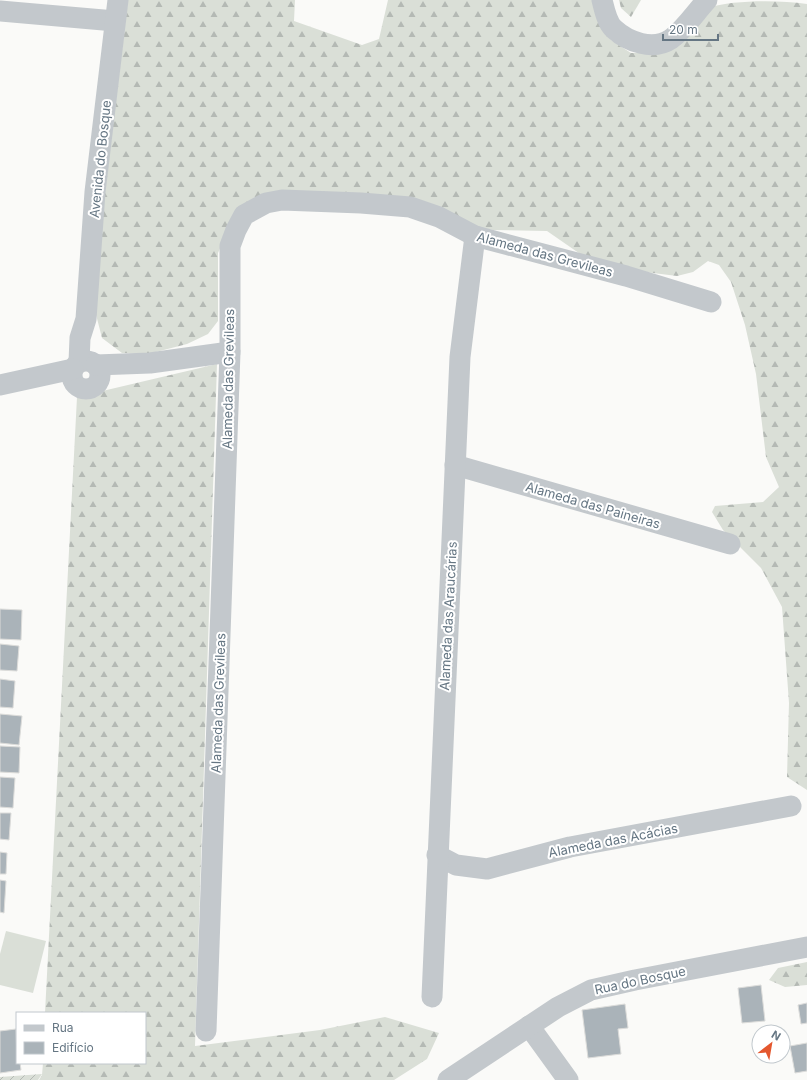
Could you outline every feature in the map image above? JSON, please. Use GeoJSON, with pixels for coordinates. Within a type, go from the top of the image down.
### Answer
{"type":"FeatureCollection","features":[{"type":"Feature","properties":{"kind":"street","name":"Avenida do Bosque"},"geometry":{"type":"LineString","coordinates":[[86,371],[80,338],[86,319],[95,192],[118,0]]}},
{"type":"Feature","properties":{"kind":"street"},"geometry":{"type":"LineString","coordinates":[[602,0],[613,28],[640,43],[652,45],[670,40],[683,28],[706,0]]}},
{"type":"Feature","properties":{"kind":"street"},"geometry":{"type":"LineString","coordinates":[[0,11],[115,21]]}},
{"type":"Feature","properties":{"kind":"street","name":"Alameda das Grevileas"},"geometry":{"type":"LineString","coordinates":[[206,1031],[230,352],[230,246],[244,215],[255,208],[282,200],[361,202],[410,207],[439,217],[475,236],[626,276],[711,302]]}},
{"type":"Feature","properties":{"kind":"street","name":"Alameda das Araucárias"},"geometry":{"type":"LineString","coordinates":[[432,997],[437,855],[460,357],[475,236]]}},
{"type":"Feature","properties":{"kind":"street"},"geometry":{"type":"LineString","coordinates":[[7,384],[45,385],[86,371],[230,352]]}},
{"type":"Feature","properties":{"kind":"street","name":"Alameda das Paineiras"},"geometry":{"type":"LineString","coordinates":[[455,465],[730,544]]}},
{"type":"Feature","properties":{"kind":"street","name":"Alameda das Acácias"},"geometry":{"type":"LineString","coordinates":[[437,855],[456,864],[487,869],[570,846],[791,806]]}},
{"type":"Feature","properties":{"kind":"street","name":"Rua do Bosque"},"geometry":{"type":"LineString","coordinates":[[448,1080],[558,1007],[591,990],[635,980],[807,947]]}},
{"type":"Feature","properties":{"kind":"street"},"geometry":{"type":"LineString","coordinates":[[529,1026],[568,1080]]}},
{"type":"Feature","properties":{"kind":"green space"},"geometry":{"type":"Polygon","coordinates":[[[128,0],[295,0],[294,21],[362,45],[379,39],[388,0],[598,0],[602,26],[611,40],[631,53],[660,53],[690,22],[707,8],[743,2],[783,2],[807,4],[807,790],[787,777],[789,703],[782,607],[761,568],[723,530],[712,512],[715,506],[763,502],[779,487],[766,457],[756,374],[745,325],[731,282],[719,265],[708,261],[693,272],[677,276],[629,270],[586,258],[547,231],[493,230],[451,223],[340,194],[245,213],[224,239],[218,253],[218,321],[208,334],[187,344],[148,354],[122,353],[102,338],[92,299],[128,0]]]}},
{"type":"Feature","properties":{"kind":"green space"},"geometry":{"type":"Polygon","coordinates":[[[619,0],[641,0],[631,17],[621,8],[619,0]]]}},
{"type":"Feature","properties":{"kind":"green space"},"geometry":{"type":"Polygon","coordinates":[[[217,364],[195,1046],[320,1030],[385,1017],[439,1033],[427,1059],[394,1080],[39,1080],[42,1075],[43,1064],[146,1064],[146,1012],[45,1012],[77,397],[217,364]]]}},
{"type":"Feature","properties":{"kind":"green space"},"geometry":{"type":"Polygon","coordinates":[[[6,931],[46,941],[33,993],[0,985],[0,954],[6,931]]]}},
{"type":"Feature","properties":{"kind":"green space"},"geometry":{"type":"Polygon","coordinates":[[[807,962],[807,985],[785,987],[769,980],[778,968],[807,962]]]}},
{"type":"Feature","properties":{"kind":"green space"},"geometry":{"type":"Polygon","coordinates":[[[42,1074],[38,1080],[0,1080],[0,1077],[42,1074]]]}},
{"type":"Feature","properties":{"kind":"building"},"geometry":{"type":"Polygon","coordinates":[[[0,609],[22,610],[21,640],[0,639],[0,609]]]}},
{"type":"Feature","properties":{"kind":"building"},"geometry":{"type":"Polygon","coordinates":[[[0,644],[19,646],[17,671],[0,670],[0,644]]]}},
{"type":"Feature","properties":{"kind":"building"},"geometry":{"type":"Polygon","coordinates":[[[0,679],[15,681],[13,708],[0,707],[0,679]]]}},
{"type":"Feature","properties":{"kind":"building"},"geometry":{"type":"Polygon","coordinates":[[[0,714],[22,716],[19,745],[0,743],[0,714]]]}},
{"type":"Feature","properties":{"kind":"building"},"geometry":{"type":"Polygon","coordinates":[[[0,746],[20,747],[19,773],[0,772],[0,746]]]}},
{"type":"Feature","properties":{"kind":"building"},"geometry":{"type":"Polygon","coordinates":[[[0,777],[15,778],[13,808],[0,807],[0,777]]]}},
{"type":"Feature","properties":{"kind":"building"},"geometry":{"type":"Polygon","coordinates":[[[0,813],[11,813],[9,840],[0,839],[0,813]]]}},
{"type":"Feature","properties":{"kind":"building"},"geometry":{"type":"Polygon","coordinates":[[[0,852],[7,853],[6,874],[0,874],[0,852]]]}},
{"type":"Feature","properties":{"kind":"building"},"geometry":{"type":"Polygon","coordinates":[[[0,880],[6,881],[4,913],[0,912],[0,880]]]}},
{"type":"Feature","properties":{"kind":"building"},"geometry":{"type":"Polygon","coordinates":[[[761,985],[765,1021],[742,1023],[738,988],[761,985]]]}},
{"type":"Feature","properties":{"kind":"building"},"geometry":{"type":"Polygon","coordinates":[[[807,1003],[807,1023],[801,1024],[798,1005],[807,1003]]]}},
{"type":"Feature","properties":{"kind":"building"},"geometry":{"type":"Polygon","coordinates":[[[625,1004],[628,1028],[618,1029],[621,1054],[588,1058],[582,1010],[625,1004]]]}},
{"type":"Feature","properties":{"kind":"building"},"geometry":{"type":"Polygon","coordinates":[[[16,1029],[16,1064],[20,1064],[21,1070],[0,1073],[0,1031],[16,1029]]]}},
{"type":"Feature","properties":{"kind":"building"},"geometry":{"type":"Polygon","coordinates":[[[807,1043],[807,1071],[795,1073],[791,1046],[807,1043]]]}}]}
